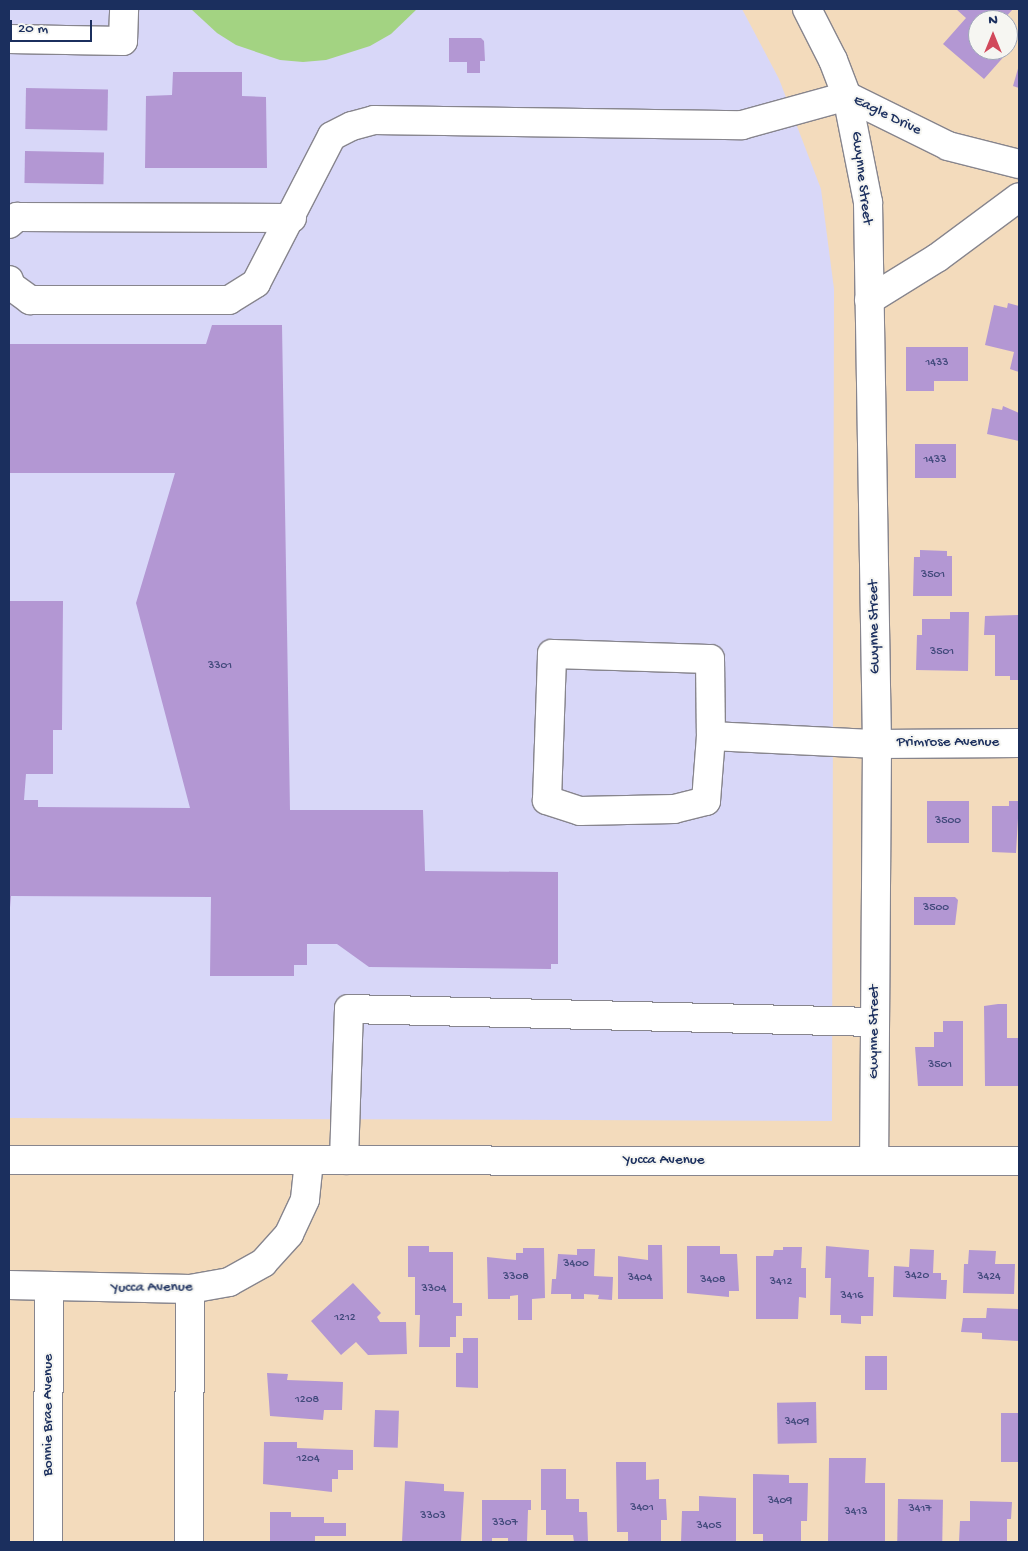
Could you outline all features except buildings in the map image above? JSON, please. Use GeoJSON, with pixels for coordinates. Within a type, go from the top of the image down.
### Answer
{"type":"FeatureCollection","features":[{"type":"Feature","properties":{"kind":"street"},"geometry":{"type":"LineString","coordinates":[[9,39],[123,41],[124,9]]}},
{"type":"Feature","properties":{"kind":"street","name":"Eagle Drive"},"geometry":{"type":"LineString","coordinates":[[807,9],[833,60],[847,96],[948,146],[1019,164]]}},
{"type":"Feature","properties":{"kind":"street"},"geometry":{"type":"LineString","coordinates":[[9,280],[11,286],[30,300],[229,300],[256,283],[292,218],[332,136],[352,126],[374,120],[742,125],[847,96]]}},
{"type":"Feature","properties":{"kind":"street","name":"Gwynne Street"},"geometry":{"type":"LineString","coordinates":[[847,96],[868,202],[877,744],[874,1161]]}},
{"type":"Feature","properties":{"kind":"street"},"geometry":{"type":"LineString","coordinates":[[869,300],[938,258],[1019,197]]}},
{"type":"Feature","properties":{"kind":"street"},"geometry":{"type":"LineString","coordinates":[[9,224],[17,217],[292,218]]}},
{"type":"Feature","properties":{"kind":"street"},"geometry":{"type":"LineString","coordinates":[[552,654],[710,659],[711,736],[706,801],[674,809],[580,811],[547,800],[552,654]]}},
{"type":"Feature","properties":{"kind":"street","name":"Primrose Avenue"},"geometry":{"type":"LineString","coordinates":[[711,736],[877,744],[1019,743]]}},
{"type":"Feature","properties":{"kind":"street"},"geometry":{"type":"LineString","coordinates":[[344,1160],[349,1009],[875,1022]]}},
{"type":"Feature","properties":{"kind":"street","name":"Yucca Avenue"},"geometry":{"type":"LineString","coordinates":[[9,1160],[1019,1161]]}},
{"type":"Feature","properties":{"kind":"street","name":"Yucca Avenue"},"geometry":{"type":"LineString","coordinates":[[9,1285],[49,1288],[190,1289],[229,1282],[263,1263],[289,1234],[305,1199],[310,1160]]}},
{"type":"Feature","properties":{"kind":"street","name":"Bonnie Brae Avenue"},"geometry":{"type":"LineString","coordinates":[[48,1542],[49,1288]]}},
{"type":"Feature","properties":{"kind":"street"},"geometry":{"type":"LineString","coordinates":[[189,1542],[190,1289]]}},
{"type":"Feature","properties":{"kind":"shaded area"},"geometry":{"type":"Polygon","coordinates":[[[9,9],[742,9],[779,79],[821,189],[834,289],[832,1121],[9,1118],[9,9]]]}},
{"type":"Feature","properties":{"kind":"green space"},"geometry":{"type":"Polygon","coordinates":[[[191,9],[417,9],[391,34],[370,46],[326,60],[303,62],[280,60],[236,45],[217,33],[191,9]]]}}]}
